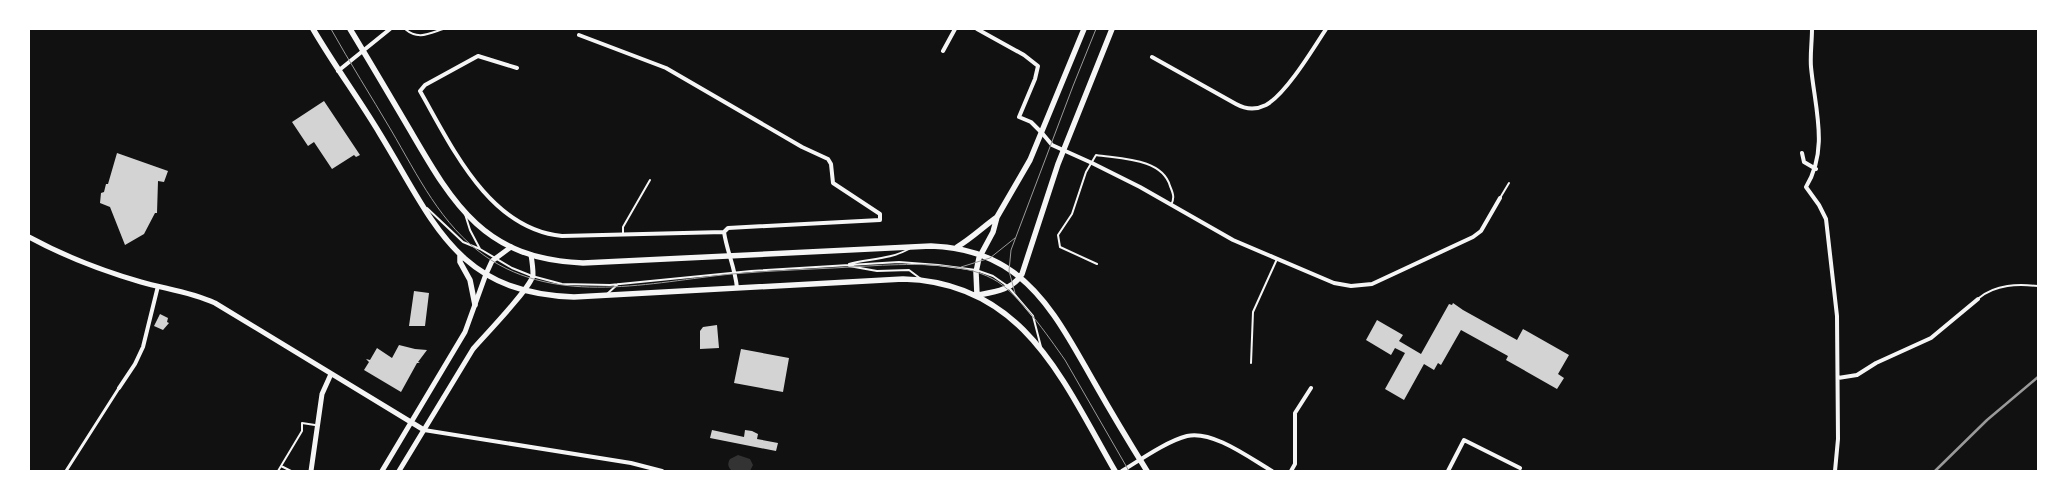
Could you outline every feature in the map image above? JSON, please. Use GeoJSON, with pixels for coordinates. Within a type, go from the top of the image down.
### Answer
{"type":"FeatureCollection","features":[{"type":"Feature","properties":{"kind":"main road"},"geometry":{"type":"LineString","coordinates":[[313,29],[338,71],[379,132],[437,228],[460,255],[501,283],[525,291],[556,296],[604,296],[922,279],[944,283],[977,295],[990,302],[1020,324],[1042,350],[1115,471]]}},
{"type":"Feature","properties":{"kind":"main road"},"geometry":{"type":"LineString","coordinates":[[350,29],[439,180],[464,212],[480,227],[511,247],[531,255],[553,260],[583,263],[731,257],[913,246],[957,247],[981,254],[1002,265],[1020,278],[1051,313],[1072,344],[1146,471]]}},
{"type":"Feature","properties":{"kind":"main road"},"geometry":{"type":"LineString","coordinates":[[977,295],[976,270],[981,254],[993,232],[997,217],[1024,174],[1084,29]]}},
{"type":"Feature","properties":{"kind":"main road"},"geometry":{"type":"LineString","coordinates":[[977,295],[1009,288],[1020,278],[1027,262],[1063,150],[1112,29]]}},
{"type":"Feature","properties":{"kind":"main road"},"geometry":{"type":"LineString","coordinates":[[957,247],[973,237],[997,217]]}},
{"type":"Feature","properties":{"kind":"main road"},"geometry":{"type":"LineString","coordinates":[[460,255],[460,262],[470,280],[475,305]]}},
{"type":"Feature","properties":{"kind":"street"},"geometry":{"type":"LineString","coordinates":[[338,71],[390,29]]}},
{"type":"Feature","properties":{"kind":"street"},"geometry":{"type":"LineString","coordinates":[[943,51],[955,29]]}},
{"type":"Feature","properties":{"kind":"street"},"geometry":{"type":"LineString","coordinates":[[977,29],[1024,55],[1038,66],[1035,79],[1019,117],[1031,122],[1052,145],[1092,162],[1233,240],[1334,282],[1350,286],[1372,284],[1477,234],[1500,198]]}},
{"type":"Feature","properties":{"kind":"street"},"geometry":{"type":"LineString","coordinates":[[1152,57],[1236,104],[1246,108],[1261,107],[1278,96],[1326,29]]}},
{"type":"Feature","properties":{"kind":"street"},"geometry":{"type":"LineString","coordinates":[[1812,29],[1811,67],[1819,129],[1816,169],[1806,188],[1819,204],[1827,226],[1837,316],[1838,440],[1835,471]]}},
{"type":"Feature","properties":{"kind":"street"},"geometry":{"type":"LineString","coordinates":[[517,68],[478,56],[425,85],[420,91],[471,176],[491,199],[511,216],[541,232],[550,234],[623,235],[724,232],[728,228],[880,220],[880,214],[833,183],[831,164],[828,159],[802,147],[666,68],[579,36]]}},
{"type":"Feature","properties":{"kind":"street"},"geometry":{"type":"LineString","coordinates":[[1802,153],[1804,162],[1816,169]]}},
{"type":"Feature","properties":{"kind":"street"},"geometry":{"type":"LineString","coordinates":[[724,232],[726,245],[735,272],[737,288]]}},
{"type":"Feature","properties":{"kind":"street"},"geometry":{"type":"LineString","coordinates":[[29,237],[111,272],[193,294],[215,303],[424,430],[458,437],[548,449],[631,463],[662,471]]}},
{"type":"Feature","properties":{"kind":"street"},"geometry":{"type":"LineString","coordinates":[[382,471],[458,346],[494,258],[511,247]]}},
{"type":"Feature","properties":{"kind":"street"},"geometry":{"type":"LineString","coordinates":[[399,471],[473,349],[488,330],[525,291],[532,276],[531,255]]}},
{"type":"Feature","properties":{"kind":"street"},"geometry":{"type":"LineString","coordinates":[[66,471],[135,364],[143,347],[158,286]]}},
{"type":"Feature","properties":{"kind":"street"},"geometry":{"type":"LineString","coordinates":[[1838,378],[1857,375],[1876,363],[1931,338],[1978,299]]}},
{"type":"Feature","properties":{"kind":"street"},"geometry":{"type":"LineString","coordinates":[[311,471],[322,394],[331,374]]}},
{"type":"Feature","properties":{"kind":"street"},"geometry":{"type":"LineString","coordinates":[[1291,471],[1295,464],[1295,413],[1311,388]]}},
{"type":"Feature","properties":{"kind":"street"},"geometry":{"type":"LineString","coordinates":[[1122,471],[1187,436],[1198,436],[1222,442],[1272,471]]}},
{"type":"Feature","properties":{"kind":"street"},"geometry":{"type":"LineString","coordinates":[[1448,471],[1464,440],[1520,468]]}},
{"type":"Feature","properties":{"kind":"lane"},"geometry":{"type":"LineString","coordinates":[[405,29],[413,36],[444,29]]}},
{"type":"Feature","properties":{"kind":"lane"},"geometry":{"type":"LineString","coordinates":[[1097,264],[1060,247],[1058,241],[1058,235],[1072,214],[1096,155],[1143,162],[1161,171],[1168,180],[1173,194],[1174,200],[1171,205]]}},
{"type":"Feature","properties":{"kind":"lane"},"geometry":{"type":"LineString","coordinates":[[623,235],[623,227],[650,180]]}},
{"type":"Feature","properties":{"kind":"lane"},"geometry":{"type":"LineString","coordinates":[[1500,198],[1509,183]]}},
{"type":"Feature","properties":{"kind":"lane"},"geometry":{"type":"LineString","coordinates":[[422,203],[463,242],[532,276],[562,284],[618,284],[735,272],[916,262],[976,270],[993,276],[1009,288],[1033,316],[1042,350]]}},
{"type":"Feature","properties":{"kind":"lane"},"geometry":{"type":"LineString","coordinates":[[464,212],[470,230],[480,249]]}},
{"type":"Feature","properties":{"kind":"lane"},"geometry":{"type":"LineString","coordinates":[[844,265],[870,258],[897,256],[913,246]]}},
{"type":"Feature","properties":{"kind":"lane"},"geometry":{"type":"LineString","coordinates":[[1251,363],[1253,312],[1277,259]]}},
{"type":"Feature","properties":{"kind":"lane"},"geometry":{"type":"LineString","coordinates":[[844,265],[877,271],[909,270],[922,279]]}},
{"type":"Feature","properties":{"kind":"lane"},"geometry":{"type":"LineString","coordinates":[[604,296],[618,284]]}},
{"type":"Feature","properties":{"kind":"lane"},"geometry":{"type":"LineString","coordinates":[[1978,299],[1986,293],[2015,284],[2038,286]]}},
{"type":"Feature","properties":{"kind":"lane"},"geometry":{"type":"LineString","coordinates":[[278,471],[302,431],[302,423],[318,425]]}},
{"type":"Feature","properties":{"kind":"lane"},"geometry":{"type":"LineString","coordinates":[[281,466],[292,471]]}},
{"type":"Feature","properties":{"kind":"shaded area"},"geometry":{"type":"Polygon","coordinates":[[[738,455],[750,459],[753,465],[750,471],[732,471],[728,464],[730,459],[738,455]]]}},
{"type":"Feature","properties":{"kind":"building"},"geometry":{"type":"Polygon","coordinates":[[[324,101],[360,155],[356,157],[354,155],[332,169],[314,142],[308,146],[292,122],[324,101]]]}},
{"type":"Feature","properties":{"kind":"building"},"geometry":{"type":"Polygon","coordinates":[[[117,153],[168,171],[164,182],[158,181],[157,213],[155,213],[144,234],[125,245],[110,207],[100,203],[101,193],[104,192],[106,184],[108,184],[117,153]]]}},
{"type":"Feature","properties":{"kind":"building"},"geometry":{"type":"Polygon","coordinates":[[[414,291],[429,293],[425,326],[409,326],[414,291]]]}},
{"type":"Feature","properties":{"kind":"building"},"geometry":{"type":"Polygon","coordinates":[[[1453,303],[1517,340],[1523,329],[1569,355],[1558,374],[1564,378],[1557,389],[1506,360],[1508,356],[1461,330],[1441,365],[1438,363],[1434,370],[1424,364],[1404,400],[1385,389],[1405,353],[1395,348],[1391,355],[1366,340],[1377,320],[1403,335],[1399,341],[1421,354],[1449,304],[1452,305],[1453,303]]]}},
{"type":"Feature","properties":{"kind":"building"},"geometry":{"type":"Polygon","coordinates":[[[160,314],[168,318],[167,322],[169,323],[163,330],[154,326],[160,314]]]}},
{"type":"Feature","properties":{"kind":"building"},"geometry":{"type":"Polygon","coordinates":[[[717,325],[719,348],[700,349],[700,331],[703,327],[717,325]]]}},
{"type":"Feature","properties":{"kind":"building"},"geometry":{"type":"Polygon","coordinates":[[[399,345],[427,350],[418,362],[420,363],[417,363],[401,392],[364,370],[369,362],[366,359],[370,360],[377,348],[392,358],[399,345]]]}},
{"type":"Feature","properties":{"kind":"building"},"geometry":{"type":"Polygon","coordinates":[[[741,349],[789,358],[783,392],[734,383],[741,349]]]}},
{"type":"Feature","properties":{"kind":"building"},"geometry":{"type":"Polygon","coordinates":[[[712,430],[744,437],[745,430],[752,431],[758,434],[757,439],[778,443],[776,451],[710,438],[712,430]]]}},
{"type":"Feature","properties":{"kind":"tram line"},"geometry":{"type":"LineString","coordinates":[[331,29],[421,182],[443,215],[469,244],[485,256],[513,272],[543,281],[574,286],[605,287],[732,274],[898,265],[949,266],[980,273],[1003,285],[1041,327],[1065,360],[1129,471]]}},
{"type":"Feature","properties":{"kind":"tram line"},"geometry":{"type":"LineString","coordinates":[[1015,293],[1009,271],[1011,250],[1096,29]]}},
{"type":"Feature","properties":{"kind":"tram line"},"geometry":{"type":"LineString","coordinates":[[961,267],[990,258],[1015,238]]}},
{"type":"Feature","properties":{"kind":"railway"},"geometry":{"type":"LineString","coordinates":[[1935,471],[1987,420],[2038,377]]}}]}
